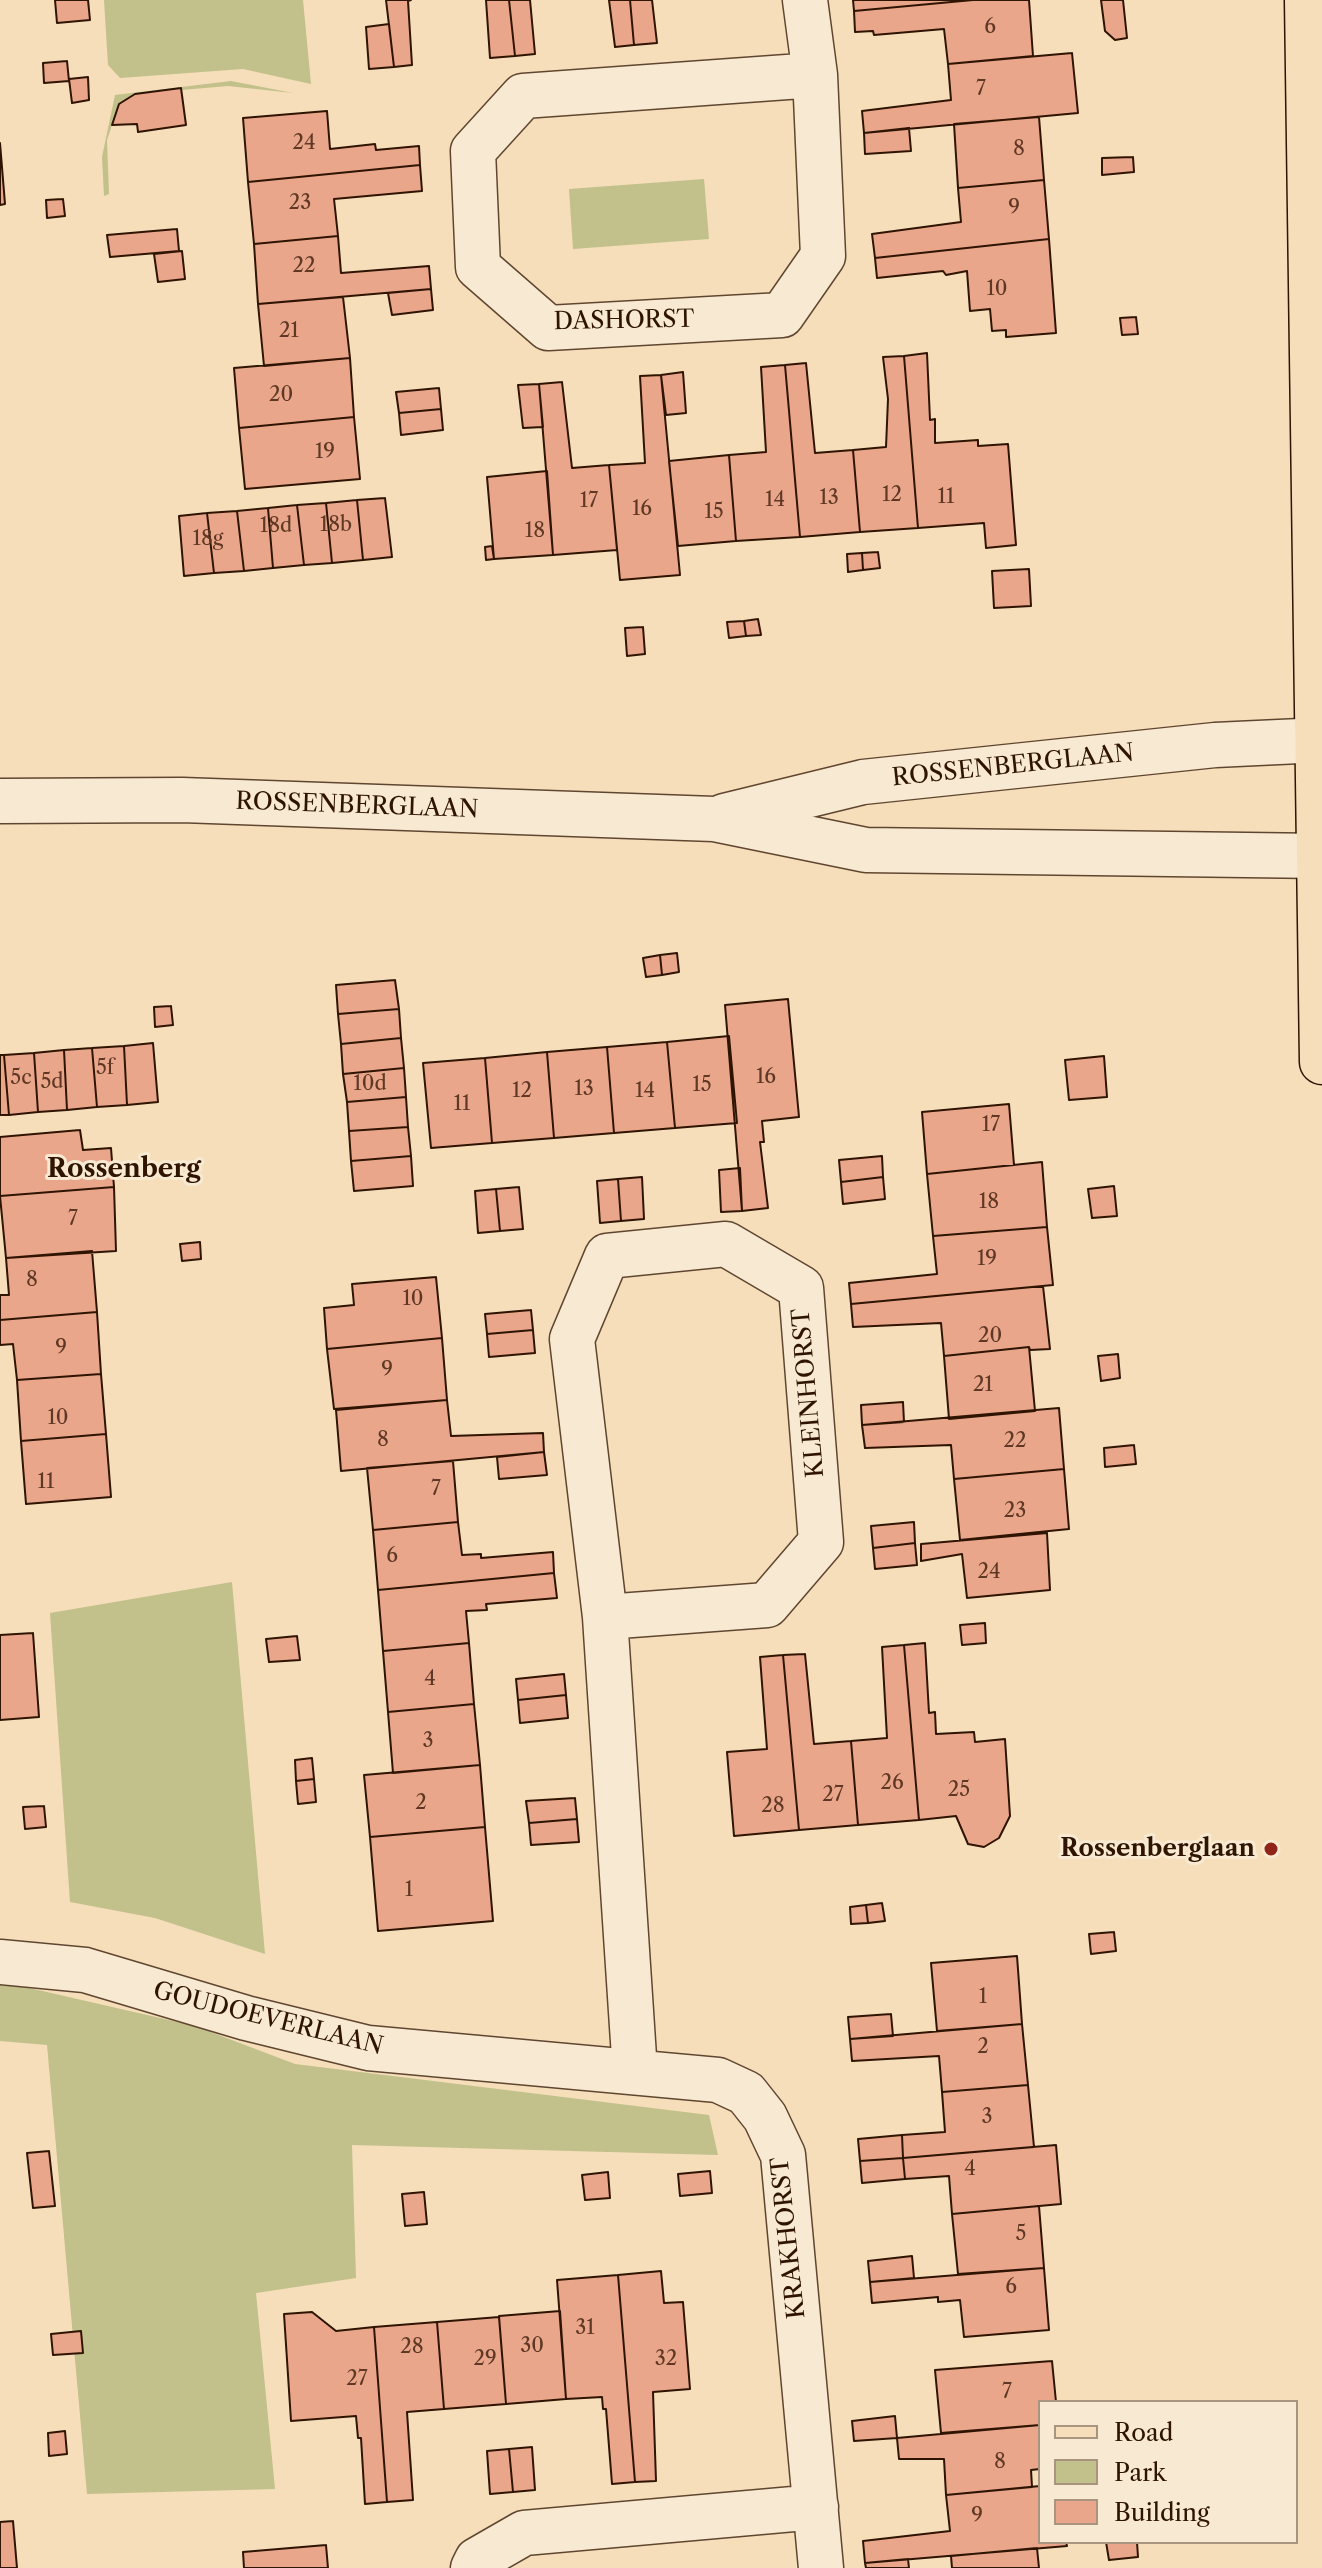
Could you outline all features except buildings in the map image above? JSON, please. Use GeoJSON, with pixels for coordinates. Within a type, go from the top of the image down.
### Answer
{"type":"FeatureCollection","features":[{"type":"Feature","properties":{"kind":"main road"},"geometry":{"type":"LineString","coordinates":[[1307,0],[1322,1062]]}},
{"type":"Feature","properties":{"kind":"street","name":"DASHORST"},"geometry":{"type":"LineString","coordinates":[[805,0],[815,75],[823,256],[782,315],[548,328],[478,267],[473,151],[523,96],[815,75]]}},
{"type":"Feature","properties":{"kind":"street","name":"ROSSENBERGLAAN"},"geometry":{"type":"LineString","coordinates":[[714,819],[863,782],[1215,745],[1318,740]]}},
{"type":"Feature","properties":{"kind":"street","name":"ROSSENBERGLAAN"},"geometry":{"type":"LineString","coordinates":[[0,801],[182,800],[714,819],[866,850],[1320,856]]}},
{"type":"Feature","properties":{"kind":"street","name":"KLEINHORST"},"geometry":{"type":"LineString","coordinates":[[605,1617],[767,1605],[821,1542],[801,1288],[726,1244],[607,1256],[572,1339],[605,1617],[635,2072]]}},
{"type":"Feature","properties":{"kind":"street","name":"GOUDOEVERLAAN"},"geometry":{"type":"LineString","coordinates":[[0,1962],[85,1970],[246,2018],[368,2048],[635,2072]]}},
{"type":"Feature","properties":{"kind":"street","name":"KRAKHORST"},"geometry":{"type":"LineString","coordinates":[[635,2072],[718,2080],[746,2093],[765,2117],[783,2155],[821,2568]]}},
{"type":"Feature","properties":{"kind":"street"},"geometry":{"type":"LineString","coordinates":[[473,2568],[477,2560],[524,2533],[816,2507]]}},
{"type":"Feature","properties":{"kind":"green space"},"geometry":{"type":"Polygon","coordinates":[[[104,0],[303,0],[311,84],[243,69],[120,78],[108,65],[104,0]]]}},
{"type":"Feature","properties":{"kind":"green space"},"geometry":{"type":"Polygon","coordinates":[[[231,81],[293,93],[228,86],[135,94],[119,104],[107,140],[109,194],[104,196],[102,157],[115,95],[231,81]]]}},
{"type":"Feature","properties":{"kind":"green space"},"geometry":{"type":"Polygon","coordinates":[[[704,179],[709,239],[573,249],[569,189],[704,179]]]}},
{"type":"Feature","properties":{"kind":"green space"},"geometry":{"type":"Polygon","coordinates":[[[232,1582],[265,1954],[155,1918],[70,1902],[50,1613],[232,1582]]]}},
{"type":"Feature","properties":{"kind":"green space"},"geometry":{"type":"Polygon","coordinates":[[[0,1985],[25,1987],[195,2026],[295,2064],[709,2115],[718,2155],[352,2145],[356,2278],[256,2293],[275,2489],[87,2494],[47,2045],[0,2041],[0,1985]]]}},
{"type":"Feature","properties":{"kind":"place","name":"Rossenberglaan"},"geometry":{"type":"Point","coordinates":[1271,1849]}},
{"type":"Feature","properties":{"kind":"district","name":"Rossenberg"},"geometry":{"type":"Point","coordinates":[124,1169]}}]}
